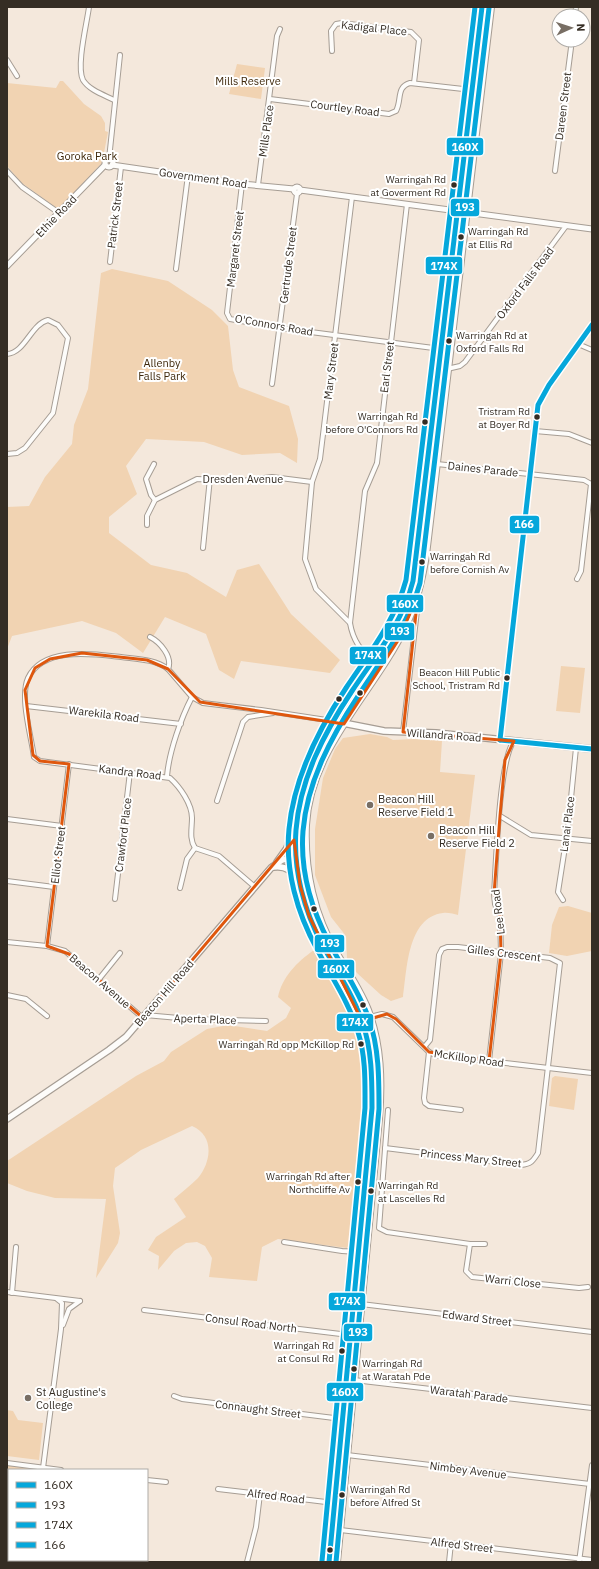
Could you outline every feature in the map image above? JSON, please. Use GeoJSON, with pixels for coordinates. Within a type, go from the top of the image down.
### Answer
{"type":"FeatureCollection","features":[{"type":"Feature","properties":{"kind":"highway"},"geometry":{"type":"LineString","coordinates":[[329,1562],[349,1336],[372,1108],[372,1075],[370,1054],[362,1021],[344,981],[315,930],[300,885],[296,857],[298,816],[302,795],[311,766],[333,722],[388,642],[407,603],[415,574],[482,7]]}},
{"type":"Feature","properties":{"kind":"highway"},"geometry":{"type":"LineString","coordinates":[[337,1562],[371,1204],[381,1078],[377,1043],[370,1017],[358,988],[337,954],[322,924],[314,900],[306,857],[306,823],[309,802],[324,760],[344,724],[399,639],[409,620],[418,595],[426,555],[491,7]]}},
{"type":"Feature","properties":{"kind":"highway"},"geometry":{"type":"LineString","coordinates":[[296,857],[306,857]]}},
{"type":"Feature","properties":{"kind":"highway","name":"McKillop Road"},"geometry":{"type":"LineString","coordinates":[[362,1021],[370,1017]]}},
{"type":"Feature","properties":{"kind":"highway","name":"Consul Road North"},"geometry":{"type":"LineString","coordinates":[[349,1336],[358,1336]]}},
{"type":"Feature","properties":{"kind":"highway","name":"Waratah Parade"},"geometry":{"type":"LineString","coordinates":[[346,1379],[354,1380]]}},
{"type":"Feature","properties":{"kind":"main road","name":"Willandra Road"},"geometry":{"type":"LineString","coordinates":[[333,722],[384,731],[436,733],[592,749]]}},
{"type":"Feature","properties":{"kind":"main road","name":"Beacon Hill Road"},"geometry":{"type":"LineString","coordinates":[[7,1119],[118,1044],[144,1017],[275,865],[287,848],[291,832],[298,816]]}},
{"type":"Feature","properties":{"kind":"main road"},"geometry":{"type":"LineString","coordinates":[[275,865],[286,859],[296,857]]}},
{"type":"Feature","properties":{"kind":"main road"},"geometry":{"type":"LineString","coordinates":[[275,865],[283,866],[289,869],[300,885]]}},
{"type":"Feature","properties":{"kind":"street"},"geometry":{"type":"LineString","coordinates":[[89,7],[81,75],[91,88],[114,100]]}},
{"type":"Feature","properties":{"kind":"street","name":"Kadigal Place"},"geometry":{"type":"LineString","coordinates":[[332,51],[331,31],[336,24],[342,23],[411,32],[419,40],[414,83]]}},
{"type":"Feature","properties":{"kind":"street","name":"Mills Place"},"geometry":{"type":"LineString","coordinates":[[258,185],[277,36],[280,29]]}},
{"type":"Feature","properties":{"kind":"street","name":"Dareen Street"},"geometry":{"type":"LineString","coordinates":[[555,171],[571,48]]}},
{"type":"Feature","properties":{"kind":"street"},"geometry":{"type":"LineString","coordinates":[[109,159],[112,161],[112,165],[108,167],[105,165],[106,161],[109,159],[114,100],[120,56]]}},
{"type":"Feature","properties":{"kind":"street"},"geometry":{"type":"LineString","coordinates":[[7,60],[17,76]]}},
{"type":"Feature","properties":{"kind":"street"},"geometry":{"type":"LineString","coordinates":[[414,83],[472,90]]}},
{"type":"Feature","properties":{"kind":"street","name":"Courtley Road"},"geometry":{"type":"LineString","coordinates":[[270,99],[389,114],[393,113],[398,107],[401,90],[404,86],[414,83]]}},
{"type":"Feature","properties":{"kind":"street","name":"Ethie Road"},"geometry":{"type":"LineString","coordinates":[[7,266],[105,165]]}},
{"type":"Feature","properties":{"kind":"street","name":"Government Road"},"geometry":{"type":"LineString","coordinates":[[112,165],[242,184],[407,204],[592,229]]}},
{"type":"Feature","properties":{"kind":"street","name":"Patrick Street"},"geometry":{"type":"LineString","coordinates":[[110,262],[121,167]]}},
{"type":"Feature","properties":{"kind":"street"},"geometry":{"type":"LineString","coordinates":[[7,171],[22,187],[59,213]]}},
{"type":"Feature","properties":{"kind":"street"},"geometry":{"type":"LineString","coordinates":[[176,269],[188,175]]}},
{"type":"Feature","properties":{"kind":"street","name":"Margaret Street"},"geometry":{"type":"LineString","coordinates":[[227,313],[242,184]]}},
{"type":"Feature","properties":{"kind":"street","name":"Gertrude Street"},"geometry":{"type":"LineString","coordinates":[[272,384],[297,191]]}},
{"type":"Feature","properties":{"kind":"street","name":"Mary Street"},"geometry":{"type":"LineString","coordinates":[[350,623],[316,589],[304,559],[312,482],[320,459],[352,197]]}},
{"type":"Feature","properties":{"kind":"street","name":"Earl Street"},"geometry":{"type":"LineString","coordinates":[[373,663],[358,647],[352,635],[350,623],[365,491],[376,463],[407,204]]}},
{"type":"Feature","properties":{"kind":"street","name":"Oxford Falls Road"},"geometry":{"type":"LineString","coordinates":[[447,369],[460,366],[465,362],[566,226]]}},
{"type":"Feature","properties":{"kind":"street","name":"O'Connors Road"},"geometry":{"type":"LineString","coordinates":[[227,313],[230,319],[280,328],[441,349]]}},
{"type":"Feature","properties":{"kind":"street"},"geometry":{"type":"LineString","coordinates":[[7,354],[12,354],[42,323],[48,320],[58,325],[68,338],[53,413],[25,448],[17,453],[7,454]]}},
{"type":"Feature","properties":{"kind":"street"},"geometry":{"type":"LineString","coordinates":[[500,740],[535,431],[540,399],[592,325]]}},
{"type":"Feature","properties":{"kind":"street"},"geometry":{"type":"LineString","coordinates":[[578,344],[592,350]]}},
{"type":"Feature","properties":{"kind":"street"},"geometry":{"type":"LineString","coordinates":[[535,431],[569,434],[592,442]]}},
{"type":"Feature","properties":{"kind":"street"},"geometry":{"type":"LineString","coordinates":[[147,525],[147,516],[155,500],[151,495],[146,480],[154,464]]}},
{"type":"Feature","properties":{"kind":"street","name":"Daines Parade"},"geometry":{"type":"LineString","coordinates":[[437,464],[584,480],[591,484]]}},
{"type":"Feature","properties":{"kind":"street","name":"Dresden Avenue"},"geometry":{"type":"LineString","coordinates":[[155,500],[201,478],[242,481],[272,477],[312,482]]}},
{"type":"Feature","properties":{"kind":"street"},"geometry":{"type":"LineString","coordinates":[[203,548],[210,478]]}},
{"type":"Feature","properties":{"kind":"street"},"geometry":{"type":"LineString","coordinates":[[577,579],[581,571],[591,484]]}},
{"type":"Feature","properties":{"kind":"street"},"geometry":{"type":"LineString","coordinates":[[403,732],[411,652],[414,643],[418,595]]}},
{"type":"Feature","properties":{"kind":"street"},"geometry":{"type":"LineString","coordinates":[[150,637],[163,647],[168,661],[168,669]]}},
{"type":"Feature","properties":{"kind":"street"},"geometry":{"type":"LineString","coordinates":[[26,706],[25,690],[31,673],[45,662],[61,656],[82,653],[147,660],[160,663],[168,669],[192,696],[203,703],[333,722]]}},
{"type":"Feature","properties":{"kind":"street"},"geometry":{"type":"LineString","coordinates":[[167,776],[181,724],[192,696]]}},
{"type":"Feature","properties":{"kind":"street","name":"Warekila Road"},"geometry":{"type":"LineString","coordinates":[[26,706],[181,724]]}},
{"type":"Feature","properties":{"kind":"street","name":"Kandra Road"},"geometry":{"type":"LineString","coordinates":[[26,706],[33,754],[36,760],[167,776],[175,783],[191,808],[191,841],[195,848]]}},
{"type":"Feature","properties":{"kind":"street"},"geometry":{"type":"LineString","coordinates":[[217,801],[242,722],[248,717],[275,713]]}},
{"type":"Feature","properties":{"kind":"street","name":"Lee Road"},"geometry":{"type":"LineString","coordinates":[[489,1061],[501,953],[500,916],[495,904],[494,894],[500,816],[505,760],[509,747],[514,741]]}},
{"type":"Feature","properties":{"kind":"street","name":"Lanai Place"},"geometry":{"type":"LineString","coordinates":[[563,900],[558,892],[566,838],[576,748]]}},
{"type":"Feature","properties":{"kind":"street","name":"Elliot Street"},"geometry":{"type":"LineString","coordinates":[[47,946],[69,764]]}},
{"type":"Feature","properties":{"kind":"street","name":"Crawford Place"},"geometry":{"type":"LineString","coordinates":[[115,899],[130,772]]}},
{"type":"Feature","properties":{"kind":"street"},"geometry":{"type":"LineString","coordinates":[[500,816],[531,835],[592,841]]}},
{"type":"Feature","properties":{"kind":"street"},"geometry":{"type":"LineString","coordinates":[[7,819],[62,826]]}},
{"type":"Feature","properties":{"kind":"street"},"geometry":{"type":"LineString","coordinates":[[180,888],[187,859],[195,848],[219,856],[255,887]]}},
{"type":"Feature","properties":{"kind":"street"},"geometry":{"type":"LineString","coordinates":[[7,881],[54,887]]}},
{"type":"Feature","properties":{"kind":"street","name":"Beacon Avenue"},"geometry":{"type":"LineString","coordinates":[[7,942],[47,946],[69,954],[144,1017]]}},
{"type":"Feature","properties":{"kind":"street","name":"Gilles Crescent"},"geometry":{"type":"LineString","coordinates":[[425,1046],[430,1040],[439,956],[442,949],[448,947],[458,947],[550,958],[560,963],[548,1068]]}},
{"type":"Feature","properties":{"kind":"street"},"geometry":{"type":"LineString","coordinates":[[99,979],[120,953]]}},
{"type":"Feature","properties":{"kind":"street"},"geometry":{"type":"LineString","coordinates":[[7,995],[26,999],[47,1016]]}},
{"type":"Feature","properties":{"kind":"street","name":"McKillop Road"},"geometry":{"type":"LineString","coordinates":[[370,1017],[382,1014],[393,1017],[425,1046],[429,1052],[435,1054],[592,1073]]}},
{"type":"Feature","properties":{"kind":"street","name":"Aperta Place"},"geometry":{"type":"LineString","coordinates":[[144,1017],[266,1021]]}},
{"type":"Feature","properties":{"kind":"street"},"geometry":{"type":"LineString","coordinates":[[429,1052],[424,1098],[425,1103],[429,1106],[461,1110]]}},
{"type":"Feature","properties":{"kind":"street","name":"Princess Mary Street"},"geometry":{"type":"LineString","coordinates":[[386,1148],[521,1164],[531,1163],[538,1153],[548,1068]]}},
{"type":"Feature","properties":{"kind":"street"},"geometry":{"type":"LineString","coordinates":[[388,1110],[386,1148],[378,1225],[381,1230],[470,1244],[485,1244]]}},
{"type":"Feature","properties":{"kind":"street"},"geometry":{"type":"LineString","coordinates":[[371,1204],[381,1205]]}},
{"type":"Feature","properties":{"kind":"street"},"geometry":{"type":"LineString","coordinates":[[284,1242],[358,1252]]}},
{"type":"Feature","properties":{"kind":"street","name":"Warri Close"},"geometry":{"type":"LineString","coordinates":[[470,1244],[466,1271],[472,1277],[579,1288],[588,1287]]}},
{"type":"Feature","properties":{"kind":"street"},"geometry":{"type":"LineString","coordinates":[[12,1293],[16,1247]]}},
{"type":"Feature","properties":{"kind":"street"},"geometry":{"type":"LineString","coordinates":[[7,1292],[80,1301],[69,1309],[61,1330]]}},
{"type":"Feature","properties":{"kind":"street"},"geometry":{"type":"LineString","coordinates":[[43,1468],[61,1330],[62,1304],[57,1298]]}},
{"type":"Feature","properties":{"kind":"street","name":"Edward Street"},"geometry":{"type":"LineString","coordinates":[[361,1304],[592,1332]]}},
{"type":"Feature","properties":{"kind":"street","name":"Consul Road North"},"geometry":{"type":"LineString","coordinates":[[144,1310],[349,1336]]}},
{"type":"Feature","properties":{"kind":"street","name":"Waratah Parade"},"geometry":{"type":"LineString","coordinates":[[354,1380],[592,1408]]}},
{"type":"Feature","properties":{"kind":"street","name":"Connaught Street"},"geometry":{"type":"LineString","coordinates":[[174,1396],[182,1399],[342,1419]]}},
{"type":"Feature","properties":{"kind":"street","name":"Nimbey Avenue"},"geometry":{"type":"LineString","coordinates":[[347,1455],[590,1484]]}},
{"type":"Feature","properties":{"kind":"street"},"geometry":{"type":"LineString","coordinates":[[7,1463],[52,1469]]}},
{"type":"Feature","properties":{"kind":"street"},"geometry":{"type":"LineString","coordinates":[[580,1560],[592,1465]]}},
{"type":"Feature","properties":{"kind":"street"},"geometry":{"type":"LineString","coordinates":[[148,1480],[166,1482]]}},
{"type":"Feature","properties":{"kind":"street","name":"Alfred Road"},"geometry":{"type":"LineString","coordinates":[[218,1489],[334,1503]]}},
{"type":"Feature","properties":{"kind":"street"},"geometry":{"type":"LineString","coordinates":[[247,1562],[255,1532],[260,1494]]}},
{"type":"Feature","properties":{"kind":"street","name":"Alfred Street"},"geometry":{"type":"LineString","coordinates":[[332,1529],[580,1560],[592,1560]]}},
{"type":"Feature","properties":{"kind":"street"},"geometry":{"type":"LineString","coordinates":[[449,1562],[451,1543]]}},
{"type":"Feature","properties":{"kind":"highlighted area"},"geometry":{"type":"Polygon","coordinates":[[[418,595],[403,732],[514,741],[505,760],[500,816],[494,894],[500,916],[501,953],[489,1061],[429,1052],[396,1019],[387,1014],[362,1021],[309,916],[300,885],[294,840],[143,1018],[69,954],[47,946],[69,764],[40,761],[33,755],[25,690],[35,668],[50,659],[82,653],[147,660],[168,669],[200,702],[344,724],[399,639],[418,595]]]}},
{"type":"Feature","properties":{"kind":"green space","name":"Mills Reserve"},"geometry":{"type":"Polygon","coordinates":[[[237,64],[265,68],[261,99],[229,94],[237,64]]]}},
{"type":"Feature","properties":{"kind":"green space","name":"Goroka Park"},"geometry":{"type":"Polygon","coordinates":[[[60,81],[63,81],[84,104],[101,116],[105,123],[105,131],[108,132],[102,163],[58,209],[22,183],[7,166],[7,83],[56,88],[60,81]]]}},
{"type":"Feature","properties":{"kind":"green space","name":"Allenby Falls Park"},"geometry":{"type":"Polygon","coordinates":[[[112,269],[168,281],[212,310],[228,326],[233,370],[239,387],[289,406],[298,439],[297,463],[280,453],[242,455],[204,442],[146,439],[126,466],[137,494],[109,517],[109,533],[151,565],[187,573],[226,597],[237,570],[259,564],[291,614],[340,660],[330,673],[241,661],[234,679],[219,670],[206,634],[165,617],[143,653],[116,633],[82,621],[12,636],[7,649],[7,507],[29,506],[45,477],[72,444],[74,425],[88,389],[101,273],[112,269]]]}},
{"type":"Feature","properties":{"kind":"green space"},"geometry":{"type":"Polygon","coordinates":[[[561,666],[585,668],[580,713],[556,711],[561,666]]]}},
{"type":"Feature","properties":{"kind":"green space"},"geometry":{"type":"Polygon","coordinates":[[[370,734],[387,737],[393,740],[414,739],[442,741],[440,772],[475,775],[458,915],[443,913],[431,917],[422,924],[411,947],[403,997],[391,1001],[381,995],[357,973],[347,958],[346,936],[331,917],[315,875],[315,829],[323,778],[335,749],[343,738],[370,734]]]}},
{"type":"Feature","properties":{"kind":"green space"},"geometry":{"type":"Polygon","coordinates":[[[568,906],[592,913],[592,951],[567,956],[549,953],[552,925],[559,907],[568,906]]]}},
{"type":"Feature","properties":{"kind":"green space"},"geometry":{"type":"Polygon","coordinates":[[[314,950],[333,977],[347,1003],[358,1031],[367,1077],[353,1238],[347,1248],[278,1239],[262,1247],[257,1281],[209,1277],[212,1258],[205,1246],[197,1242],[186,1243],[174,1251],[158,1270],[159,1256],[148,1250],[156,1237],[186,1217],[174,1199],[198,1178],[203,1171],[208,1156],[207,1142],[204,1136],[199,1130],[192,1126],[141,1150],[115,1168],[113,1186],[120,1233],[118,1243],[96,1278],[106,1199],[55,1198],[27,1191],[7,1183],[7,1161],[136,1076],[164,1061],[171,1052],[207,1029],[228,1025],[267,1031],[286,1018],[291,1008],[278,997],[280,990],[291,970],[314,950]]]}},
{"type":"Feature","properties":{"kind":"green space"},"geometry":{"type":"Polygon","coordinates":[[[555,1076],[578,1079],[574,1110],[549,1106],[552,1078],[555,1076]]]}},
{"type":"Feature","properties":{"kind":"green space"},"geometry":{"type":"Polygon","coordinates":[[[7,1410],[13,1411],[18,1420],[43,1423],[39,1460],[7,1456],[7,1410]]]}},
{"type":"Feature","properties":{"kind":"green space"},"geometry":{"type":"Polygon","coordinates":[[[7,1463],[40,1467],[42,1469],[8,1469],[8,1561],[62,1562],[7,1562],[7,1463]]]}},
{"type":"Feature","properties":{"kind":"transit line","name":"174X"},"geometry":{"type":"LineString","coordinates":[[322,1561],[365,1108],[364,1070],[361,1041],[350,1010],[322,959],[298,906],[289,860],[289,829],[296,791],[317,737],[346,688],[389,623],[406,580],[475,7]]}},
{"type":"Feature","properties":{"kind":"transit line","name":"160X"},"geometry":{"type":"LineString","coordinates":[[329,1562],[372,1108],[371,1075],[370,1053],[362,1021],[349,992],[316,933],[305,904],[296,860],[296,830],[302,793],[315,757],[332,723],[395,625],[408,597],[413,581],[482,7]]}},
{"type":"Feature","properties":{"kind":"transit line","name":"193"},"geometry":{"type":"LineString","coordinates":[[336,1562],[379,1109],[377,1052],[365,1009],[334,952],[312,902],[303,860],[303,831],[309,795],[322,760],[348,712],[394,642],[409,614],[420,583],[489,8]]}},
{"type":"Feature","properties":{"kind":"transit line","name":"166"},"geometry":{"type":"LineString","coordinates":[[500,740],[538,405],[549,385],[592,325]]}},
{"type":"Feature","properties":{"kind":"transit line","name":"166"},"geometry":{"type":"LineString","coordinates":[[500,740],[592,749]]}},
{"type":"Feature","properties":{"kind":"place","name":"Warringah Rd at Goverment Rd"},"geometry":{"type":"Point","coordinates":[454,185]}},
{"type":"Feature","properties":{"kind":"place","name":"Warringah Rd at Ellis Rd"},"geometry":{"type":"Point","coordinates":[461,237]}},
{"type":"Feature","properties":{"kind":"place","name":"Warringah Rd at Oxford Falls Rd"},"geometry":{"type":"Point","coordinates":[449,341]}},
{"type":"Feature","properties":{"kind":"place","name":"Tristram Rd at Boyer Rd"},"geometry":{"type":"Point","coordinates":[537,417]}},
{"type":"Feature","properties":{"kind":"place","name":"Warringah Rd before O'Connors Rd"},"geometry":{"type":"Point","coordinates":[425,422]}},
{"type":"Feature","properties":{"kind":"place","name":"Warringah Rd before Cornish Av"},"geometry":{"type":"Point","coordinates":[422,562]}},
{"type":"Feature","properties":{"kind":"place","name":"Beacon Hill Public School, Tristram Rd"},"geometry":{"type":"Point","coordinates":[507,678]}},
{"type":"Feature","properties":{"kind":"place","name":"Beacon Hill Reserve Field 1"},"geometry":{"type":"Point","coordinates":[370,805]}},
{"type":"Feature","properties":{"kind":"place","name":"Beacon Hill Reserve Field 2"},"geometry":{"type":"Point","coordinates":[431,836]}},
{"type":"Feature","properties":{"kind":"place","name":"Warringah Rd opp McKillop Rd"},"geometry":{"type":"Point","coordinates":[361,1044]}},
{"type":"Feature","properties":{"kind":"place","name":"Warringah Rd after Northcliffe Av"},"geometry":{"type":"Point","coordinates":[358,1182]}},
{"type":"Feature","properties":{"kind":"place","name":"Warringah Rd at Lascelles Rd"},"geometry":{"type":"Point","coordinates":[371,1191]}},
{"type":"Feature","properties":{"kind":"place","name":"Warringah Rd at Consul Rd"},"geometry":{"type":"Point","coordinates":[342,1351]}},
{"type":"Feature","properties":{"kind":"place","name":"Warringah Rd at Waratah Pde"},"geometry":{"type":"Point","coordinates":[354,1369]}},
{"type":"Feature","properties":{"kind":"place","name":"St Augustine's College"},"geometry":{"type":"Point","coordinates":[28,1398]}},
{"type":"Feature","properties":{"kind":"place","name":"Warringah Rd before Alfred St"},"geometry":{"type":"Point","coordinates":[342,1495]}}]}
